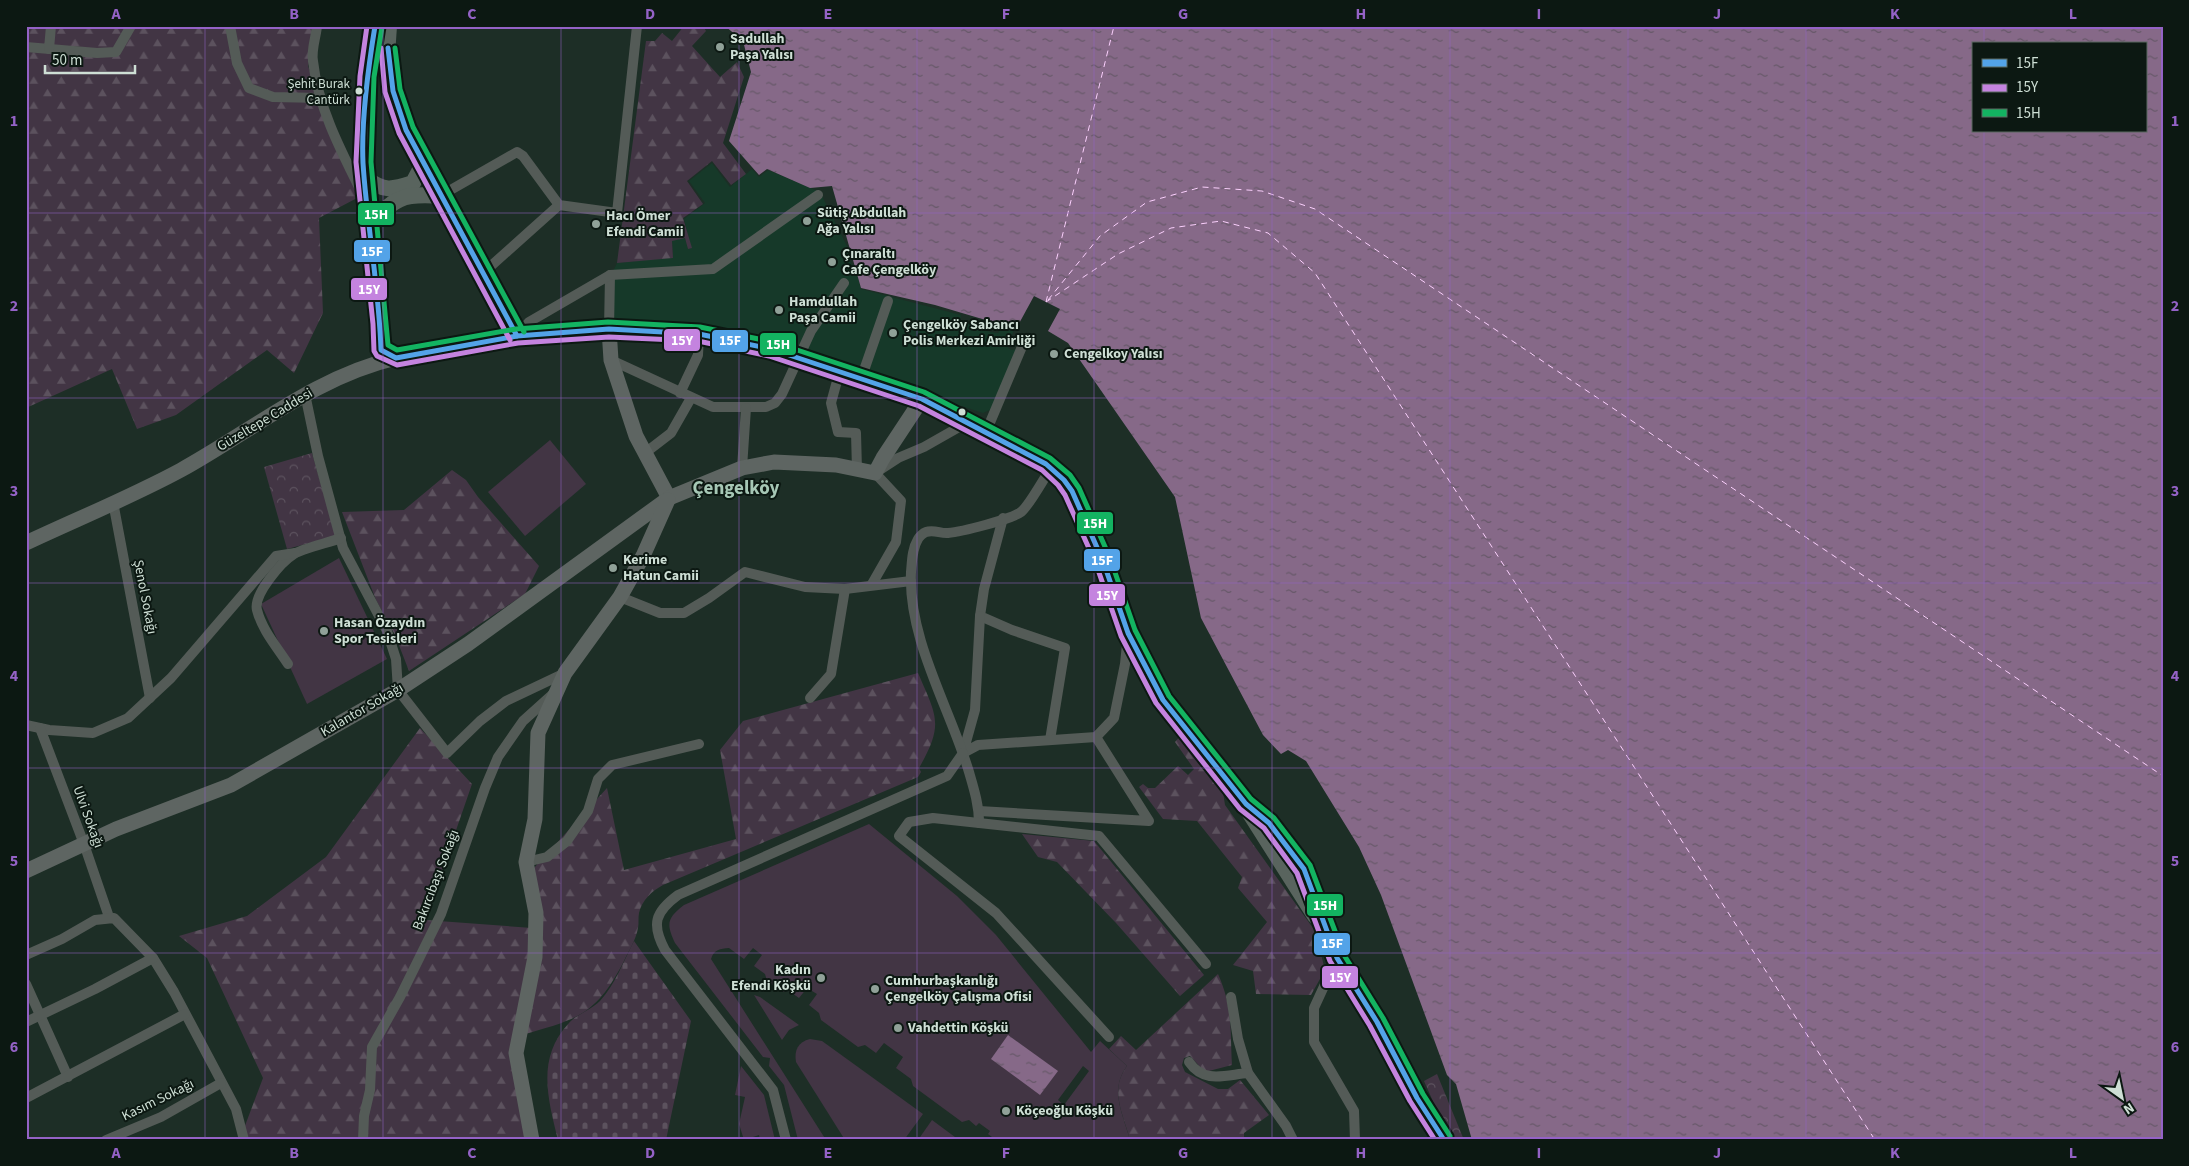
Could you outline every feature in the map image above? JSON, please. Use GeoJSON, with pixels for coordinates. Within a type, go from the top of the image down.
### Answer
{"type":"FeatureCollection","features":[{"type":"Feature","properties":{"kind":"main road"},"geometry":{"type":"LineString","coordinates":[[375,26],[367,76],[363,129],[363,162],[380,323],[381,350],[396,358]]}},
{"type":"Feature","properties":{"kind":"main road"},"geometry":{"type":"LineString","coordinates":[[389,26],[388,76],[395,105],[422,166],[517,336]]}},
{"type":"Feature","properties":{"kind":"main road"},"geometry":{"type":"LineString","coordinates":[[365,178],[375,185],[393,190],[413,182],[422,166]]}},
{"type":"Feature","properties":{"kind":"main road"},"geometry":{"type":"LineString","coordinates":[[369,226],[388,205],[407,196],[440,196]]}},
{"type":"Feature","properties":{"kind":"main road","name":"Güzeltepe Caddesi"},"geometry":{"type":"LineString","coordinates":[[396,358],[517,336],[609,329],[699,334],[771,348],[922,399],[1051,468],[1064,480],[1072,491],[1103,561],[1128,633],[1163,700],[1237,794],[1306,901],[1377,1022],[1417,1098],[1444,1140]]}},
{"type":"Feature","properties":{"kind":"street"},"geometry":{"type":"LineString","coordinates":[[48,49],[50,26]]}},
{"type":"Feature","properties":{"kind":"street"},"geometry":{"type":"LineString","coordinates":[[26,47],[97,53],[116,52],[131,26]]}},
{"type":"Feature","properties":{"kind":"street"},"geometry":{"type":"LineString","coordinates":[[230,26],[237,63],[250,88],[273,97],[321,98]]}},
{"type":"Feature","properties":{"kind":"street"},"geometry":{"type":"LineString","coordinates":[[318,26],[312,59],[321,98],[338,144],[367,203]]}},
{"type":"Feature","properties":{"kind":"street"},"geometry":{"type":"LineString","coordinates":[[440,196],[518,152],[524,156],[559,205],[617,212],[637,26]]}},
{"type":"Feature","properties":{"kind":"street"},"geometry":{"type":"LineString","coordinates":[[517,336],[529,322],[610,275],[713,269],[818,194]]}},
{"type":"Feature","properties":{"kind":"street"},"geometry":{"type":"LineString","coordinates":[[482,274],[559,205]]}},
{"type":"Feature","properties":{"kind":"street"},"geometry":{"type":"LineString","coordinates":[[532,1140],[516,1053],[535,957],[536,913],[526,862],[535,819],[538,733],[565,673],[620,597],[643,556],[669,498],[636,436],[611,360],[609,329],[610,275]]}},
{"type":"Feature","properties":{"kind":"street"},"geometry":{"type":"LineString","coordinates":[[611,360],[713,407],[766,407],[775,403],[785,388],[811,331],[844,283]]}},
{"type":"Feature","properties":{"kind":"street"},"geometry":{"type":"LineString","coordinates":[[861,379],[888,301]]}},
{"type":"Feature","properties":{"kind":"street"},"geometry":{"type":"LineString","coordinates":[[680,393],[698,355],[699,334]]}},
{"type":"Feature","properties":{"kind":"street"},"geometry":{"type":"LineString","coordinates":[[986,432],[1021,349]]}},
{"type":"Feature","properties":{"kind":"street"},"geometry":{"type":"LineString","coordinates":[[370,364],[381,350]]}},
{"type":"Feature","properties":{"kind":"street","name":"Güzeltepe Caddesi"},"geometry":{"type":"LineString","coordinates":[[26,543],[181,470],[304,394],[370,364],[396,358]]}},
{"type":"Feature","properties":{"kind":"street"},"geometry":{"type":"LineString","coordinates":[[840,370],[831,403],[838,432],[856,433],[857,470]]}},
{"type":"Feature","properties":{"kind":"street"},"geometry":{"type":"LineString","coordinates":[[304,394],[318,456],[343,548],[387,631],[396,659],[398,690],[447,753],[506,701],[565,673]]}},
{"type":"Feature","properties":{"kind":"street"},"geometry":{"type":"LineString","coordinates":[[645,453],[671,433],[691,398]]}},
{"type":"Feature","properties":{"kind":"street"},"geometry":{"type":"LineString","coordinates":[[875,473],[922,399]]}},
{"type":"Feature","properties":{"kind":"street"},"geometry":{"type":"LineString","coordinates":[[742,468],[746,408]]}},
{"type":"Feature","properties":{"kind":"street"},"geometry":{"type":"LineString","coordinates":[[875,473],[898,458],[924,447],[968,422]]}},
{"type":"Feature","properties":{"kind":"street","name":"Kalantor Sokağı"},"geometry":{"type":"LineString","coordinates":[[26,871],[116,829],[231,785],[398,690],[468,644],[669,498],[742,468],[774,462],[836,465],[875,473]]}},
{"type":"Feature","properties":{"kind":"street"},"geometry":{"type":"LineString","coordinates":[[979,823],[979,811],[963,753],[927,657],[912,610],[913,552],[919,537],[927,532],[937,531],[946,534],[969,530],[1021,512],[1051,468]]}},
{"type":"Feature","properties":{"kind":"street"},"geometry":{"type":"LineString","coordinates":[[872,584],[896,542],[901,501],[875,473]]}},
{"type":"Feature","properties":{"kind":"street","name":"Şenol Sokağı"},"geometry":{"type":"LineString","coordinates":[[113,502],[150,698]]}},
{"type":"Feature","properties":{"kind":"street"},"geometry":{"type":"LineString","coordinates":[[786,1140],[773,1090],[665,950],[657,935],[657,920],[664,905],[678,895],[947,776],[963,753],[975,710],[980,616],[984,589],[1003,518]]}},
{"type":"Feature","properties":{"kind":"street"},"geometry":{"type":"LineString","coordinates":[[26,725],[93,733],[128,718],[171,678],[276,556],[295,553],[341,538]]}},
{"type":"Feature","properties":{"kind":"street"},"geometry":{"type":"LineString","coordinates":[[288,664],[262,624],[256,608],[261,592],[269,579],[295,553]]}},
{"type":"Feature","properties":{"kind":"street"},"geometry":{"type":"LineString","coordinates":[[620,597],[660,613],[684,613],[709,598],[744,572],[805,587],[845,589],[872,584],[911,581]]}},
{"type":"Feature","properties":{"kind":"street"},"geometry":{"type":"LineString","coordinates":[[810,698],[831,674],[845,589]]}},
{"type":"Feature","properties":{"kind":"street"},"geometry":{"type":"LineString","coordinates":[[980,616],[1012,630],[1065,648],[1050,740]]}},
{"type":"Feature","properties":{"kind":"street"},"geometry":{"type":"LineString","coordinates":[[963,753],[978,745],[1077,740],[1096,737],[1114,718],[1125,664],[1128,633]]}},
{"type":"Feature","properties":{"kind":"street","name":"Bakırcıbaşı Sokağı"},"geometry":{"type":"LineString","coordinates":[[364,1140],[364,1116],[370,1090],[372,1047],[441,914],[484,788],[498,757],[523,721],[555,692]]}},
{"type":"Feature","properties":{"kind":"street","name":"Ulvi Sokağı"},"geometry":{"type":"LineString","coordinates":[[40,728],[84,844],[109,917]]}},
{"type":"Feature","properties":{"kind":"street"},"geometry":{"type":"LineString","coordinates":[[979,811],[1149,821],[1096,737]]}},
{"type":"Feature","properties":{"kind":"street"},"geometry":{"type":"LineString","coordinates":[[526,862],[547,857],[567,841],[588,811],[598,779],[612,765],[699,744]]}},
{"type":"Feature","properties":{"kind":"street"},"geometry":{"type":"LineString","coordinates":[[1109,1037],[996,914],[899,836],[909,822],[933,818],[1100,836],[1206,964]]}},
{"type":"Feature","properties":{"kind":"street"},"geometry":{"type":"LineString","coordinates":[[26,955],[62,939],[95,920],[109,917],[114,918],[153,958],[236,1109],[244,1140]]}},
{"type":"Feature","properties":{"kind":"street"},"geometry":{"type":"LineString","coordinates":[[1335,953],[1314,1008],[1314,1042],[1354,1111],[1355,1140]]}},
{"type":"Feature","properties":{"kind":"street"},"geometry":{"type":"LineString","coordinates":[[26,1022],[96,989],[153,958]]}},
{"type":"Feature","properties":{"kind":"street"},"geometry":{"type":"LineString","coordinates":[[26,984],[68,1077]]}},
{"type":"Feature","properties":{"kind":"street"},"geometry":{"type":"LineString","coordinates":[[1231,997],[1238,1039],[1248,1074],[1286,1126],[1293,1140]]}},
{"type":"Feature","properties":{"kind":"street"},"geometry":{"type":"LineString","coordinates":[[26,1098],[185,1014]]}},
{"type":"Feature","properties":{"kind":"street"},"geometry":{"type":"LineString","coordinates":[[1189,1062],[1194,1069],[1206,1077],[1248,1074]]}},
{"type":"Feature","properties":{"kind":"street","name":"Kasım Sokağı"},"geometry":{"type":"LineString","coordinates":[[106,1140],[161,1117],[221,1083]]}},
{"type":"Feature","properties":{"kind":"shaded area"},"geometry":{"type":"Polygon","coordinates":[[[712,163],[730,187],[752,169],[759,177],[768,170],[820,192],[851,254],[847,257],[856,271],[861,289],[961,315],[960,320],[990,332],[998,333],[1002,326],[1014,330],[1008,348],[1016,349],[992,409],[983,413],[855,372],[613,323],[612,273],[617,263],[673,257],[672,240],[685,238],[688,249],[691,248],[684,219],[705,203],[689,181],[712,163]]]}},
{"type":"Feature","properties":{"kind":"green space"},"geometry":{"type":"Polygon","coordinates":[[[26,26],[320,26],[308,66],[359,197],[319,218],[323,313],[294,373],[267,350],[176,415],[137,429],[112,369],[26,408],[26,26]]]}},
{"type":"Feature","properties":{"kind":"green space"},"geometry":{"type":"Polygon","coordinates":[[[684,26],[703,26],[706,31],[692,46],[720,77],[737,62],[744,77],[723,143],[746,174],[731,185],[712,161],[687,181],[703,204],[683,218],[692,248],[688,249],[685,238],[672,241],[673,258],[617,263],[646,41],[655,41],[662,33],[672,41],[684,26]]]}},
{"type":"Feature","properties":{"kind":"green space"},"geometry":{"type":"Polygon","coordinates":[[[550,440],[586,484],[525,536],[488,492],[550,440]]]}},
{"type":"Feature","properties":{"kind":"green space"},"geometry":{"type":"Polygon","coordinates":[[[312,453],[336,536],[287,549],[264,467],[312,453]]]}},
{"type":"Feature","properties":{"kind":"green space"},"geometry":{"type":"Polygon","coordinates":[[[452,470],[466,480],[478,497],[539,566],[525,594],[409,671],[395,635],[376,600],[342,512],[404,510],[452,470]]]}},
{"type":"Feature","properties":{"kind":"green space","name":"Hasan Özaydın Spor Tesisleri"},"geometry":{"type":"Polygon","coordinates":[[[339,558],[387,659],[307,704],[261,604],[339,558]]]}},
{"type":"Feature","properties":{"kind":"green space"},"geometry":{"type":"Polygon","coordinates":[[[918,673],[930,700],[935,720],[935,730],[927,753],[919,768],[921,772],[918,777],[659,887],[642,904],[634,941],[613,981],[593,1005],[571,1019],[522,1035],[526,1140],[235,1140],[240,1139],[263,1078],[207,958],[179,936],[247,916],[326,857],[420,728],[472,784],[425,920],[532,928],[534,868],[607,788],[624,870],[736,839],[720,750],[743,721],[918,673]]]}},
{"type":"Feature","properties":{"kind":"green space"},"geometry":{"type":"Polygon","coordinates":[[[1183,733],[1221,780],[1225,805],[1315,931],[1325,970],[1311,995],[1256,994],[1253,971],[1233,965],[1267,922],[1238,888],[1242,877],[1197,821],[1163,819],[1139,787],[1143,784],[1148,788],[1155,788],[1178,766],[1188,775],[1194,769],[1175,742],[1183,733]]]}},
{"type":"Feature","properties":{"kind":"green space","name":"Cumhurbaşkanlığı Çengelköy Çalışma Ofisi"},"geometry":{"type":"Polygon","coordinates":[[[869,824],[957,896],[996,935],[1091,1052],[1100,1041],[1127,1066],[1119,1084],[1118,1093],[1121,1111],[1130,1140],[996,1140],[988,1134],[990,1131],[979,1123],[976,1126],[969,1120],[962,1122],[913,1086],[911,1079],[896,1068],[903,1057],[884,1043],[876,1053],[865,1045],[858,1047],[821,1020],[819,1013],[809,1005],[817,994],[807,988],[799,998],[789,991],[782,992],[767,981],[765,974],[754,966],[762,955],[753,948],[744,959],[729,948],[718,950],[711,959],[826,1140],[798,1140],[784,1085],[769,1066],[770,1058],[763,1057],[675,943],[669,926],[671,918],[684,905],[869,824]],[[1083,1066],[1058,1100],[1064,1105],[1089,1071],[1083,1066]]]}},
{"type":"Feature","properties":{"kind":"green space"},"geometry":{"type":"Polygon","coordinates":[[[1022,834],[1094,841],[1204,975],[1180,996],[1116,923],[1057,862],[1038,857],[1022,834]]]}},
{"type":"Feature","properties":{"kind":"green space"},"geometry":{"type":"Polygon","coordinates":[[[634,941],[691,1021],[666,1140],[558,1140],[548,1094],[547,1079],[552,1050],[559,1036],[569,1023],[600,1001],[605,995],[615,980],[634,941]]]}},
{"type":"Feature","properties":{"kind":"green space"},"geometry":{"type":"Polygon","coordinates":[[[1218,974],[1223,986],[1228,1009],[1232,1065],[1205,1072],[1190,1056],[1184,1058],[1182,1065],[1185,1072],[1218,1089],[1228,1089],[1240,1080],[1269,1115],[1244,1133],[1244,1140],[1130,1140],[1121,1111],[1118,1093],[1122,1075],[1127,1066],[1109,1049],[1121,1036],[1136,1050],[1218,974]]]}},
{"type":"Feature","properties":{"kind":"green space"},"geometry":{"type":"Polygon","coordinates":[[[754,995],[760,997],[799,1025],[789,1030],[782,1040],[754,995]]]}},
{"type":"Feature","properties":{"kind":"green space"},"geometry":{"type":"Polygon","coordinates":[[[810,1039],[822,1041],[923,1114],[904,1140],[845,1140],[796,1062],[798,1047],[802,1042],[810,1039]]]}},
{"type":"Feature","properties":{"kind":"green space"},"geometry":{"type":"Polygon","coordinates":[[[741,1066],[764,1095],[775,1140],[760,1140],[759,1135],[744,1140],[739,1124],[745,1097],[735,1095],[741,1066]]]}},
{"type":"Feature","properties":{"kind":"green space"},"geometry":{"type":"Polygon","coordinates":[[[1437,1074],[1464,1140],[1450,1140],[1424,1081],[1437,1074]]]}},
{"type":"Feature","properties":{"kind":"green space"},"geometry":{"type":"Polygon","coordinates":[[[932,1120],[959,1140],[918,1140],[932,1120]]]}},
{"type":"Feature","properties":{"kind":"water"},"geometry":{"type":"Polygon","coordinates":[[[725,26],[2163,26],[2163,1140],[1472,1140],[1456,1084],[1447,1075],[1381,895],[1359,847],[1306,761],[1288,750],[1281,754],[1263,735],[1201,618],[1175,497],[1068,343],[1048,331],[1060,309],[1034,296],[1016,329],[935,305],[861,288],[832,186],[810,188],[767,169],[759,175],[729,141],[751,72],[743,41],[725,26]]]}},
{"type":"Feature","properties":{"kind":"water"},"geometry":{"type":"Polygon","coordinates":[[[1008,1035],[1058,1071],[1040,1095],[991,1059],[1008,1035]]]}},
{"type":"Feature","properties":{"kind":"ferry route"},"geometry":{"type":"LineString","coordinates":[[1046,302],[1114,26]]}},
{"type":"Feature","properties":{"kind":"ferry route"},"geometry":{"type":"LineString","coordinates":[[1048,300],[1100,236],[1147,202],[1202,187],[1262,191],[1315,209],[2163,776]]}},
{"type":"Feature","properties":{"kind":"ferry route"},"geometry":{"type":"LineString","coordinates":[[1046,302],[1118,254],[1171,228],[1221,221],[1268,233],[1315,273],[1875,1140]]}},
{"type":"Feature","properties":{"kind":"transit line","name":"15Y"},"geometry":{"type":"LineString","coordinates":[[367,26],[360,76],[356,162],[373,324],[374,351],[377,356],[397,365],[518,343],[609,337],[698,341],[769,356],[919,406],[1042,470],[1058,485],[1065,495],[1096,564],[1121,636],[1156,703],[1240,809],[1264,828],[1297,873],[1330,961],[1370,1026],[1410,1101],[1435,1140]]}},
{"type":"Feature","properties":{"kind":"transit line","name":"15F"},"geometry":{"type":"LineString","coordinates":[[375,26],[366,95],[363,163],[378,303],[381,350],[396,358],[517,336],[609,329],[699,334],[771,349],[922,399],[1046,464],[1064,480],[1072,491],[1103,561],[1128,633],[1163,700],[1246,804],[1269,823],[1304,869],[1337,958],[1377,1022],[1417,1098],[1444,1140]]}},
{"type":"Feature","properties":{"kind":"transit line","name":"15H"},"geometry":{"type":"LineString","coordinates":[[382,27],[374,77],[371,162],[388,345],[397,350],[516,329],[608,322],[700,327],[773,342],[924,392],[1050,458],[1070,475],[1079,488],[1110,558],[1135,630],[1169,696],[1251,799],[1274,818],[1310,865],[1344,955],[1383,1018],[1423,1094],[1450,1136]]}},
{"type":"Feature","properties":{"kind":"transit line","name":"15Y"},"geometry":{"type":"LineString","coordinates":[[381,48],[385,92],[399,133],[510,340]]}},
{"type":"Feature","properties":{"kind":"transit line","name":"15F"},"geometry":{"type":"LineString","coordinates":[[388,48],[393,91],[406,130],[517,336]]}},
{"type":"Feature","properties":{"kind":"transit line","name":"15H"},"geometry":{"type":"LineString","coordinates":[[395,48],[400,89],[413,127],[524,332]]}},
{"type":"Feature","properties":{"kind":"place","name":"Sadullah Paşa Yalısı"},"geometry":{"type":"Point","coordinates":[720,47]}},
{"type":"Feature","properties":{"kind":"place","name":"Şehit Burak Cantürk"},"geometry":{"type":"Point","coordinates":[359,91]}},
{"type":"Feature","properties":{"kind":"place","name":"Sütiş Abdullah Ağa Yalısı"},"geometry":{"type":"Point","coordinates":[807,221]}},
{"type":"Feature","properties":{"kind":"place","name":"Hacı Ömer Efendi Camii"},"geometry":{"type":"Point","coordinates":[596,224]}},
{"type":"Feature","properties":{"kind":"place","name":"Çınaraltı Cafe Çengelköy"},"geometry":{"type":"Point","coordinates":[832,262]}},
{"type":"Feature","properties":{"kind":"place","name":"Hamdullah Paşa Camii"},"geometry":{"type":"Point","coordinates":[779,310]}},
{"type":"Feature","properties":{"kind":"place","name":"Çengelköy Sabancı Polis Merkezi Amirliği"},"geometry":{"type":"Point","coordinates":[893,333]}},
{"type":"Feature","properties":{"kind":"place","name":"Cengelkoy Yalısı"},"geometry":{"type":"Point","coordinates":[1054,354]}},
{"type":"Feature","properties":{"kind":"place","name":"Kerime Hatun Camii"},"geometry":{"type":"Point","coordinates":[613,568]}},
{"type":"Feature","properties":{"kind":"place","name":"Hasan Özaydın Spor Tesisleri"},"geometry":{"type":"Point","coordinates":[324,631]}},
{"type":"Feature","properties":{"kind":"place","name":"Kadın Efendi Köşkü"},"geometry":{"type":"Point","coordinates":[821,978]}},
{"type":"Feature","properties":{"kind":"place","name":"Cumhurbaşkanlığı Çengelköy Çalışma Ofisi"},"geometry":{"type":"Point","coordinates":[875,989]}},
{"type":"Feature","properties":{"kind":"place","name":"Vahdettin Köşkü"},"geometry":{"type":"Point","coordinates":[898,1028]}},
{"type":"Feature","properties":{"kind":"place","name":"Köçeoğlu Köşkü"},"geometry":{"type":"Point","coordinates":[1006,1111]}},
{"type":"Feature","properties":{"kind":"district","name":"Çengelköy"},"geometry":{"type":"Point","coordinates":[736,488]}}]}
